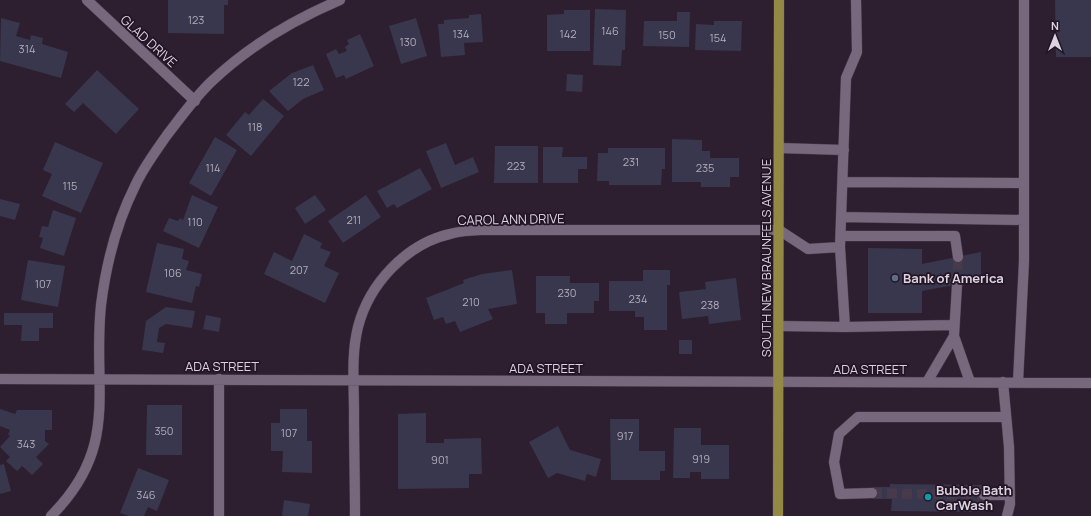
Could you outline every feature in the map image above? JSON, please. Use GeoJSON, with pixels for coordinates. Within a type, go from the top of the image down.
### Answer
{"type":"FeatureCollection","features":[{"type":"Feature","properties":{"kind":"main road","name":"SOUTH NEW BRAUNFELS AVENUE"},"geometry":{"type":"LineString","coordinates":[[778,516],[779,0]]}},
{"type":"Feature","properties":{"kind":"street","name":"GLAD DRIVE"},"geometry":{"type":"LineString","coordinates":[[87,0],[195,101]]}},
{"type":"Feature","properties":{"kind":"street"},"geometry":{"type":"LineString","coordinates":[[51,516],[76,488],[89,462],[97,434],[101,379],[101,305],[108,264],[120,224],[135,186],[153,155],[211,82],[244,54],[279,30],[340,0]]}},
{"type":"Feature","properties":{"kind":"street"},"geometry":{"type":"LineString","coordinates":[[845,327],[840,247],[841,217],[846,78],[857,52],[856,0]]}},
{"type":"Feature","properties":{"kind":"street"},"geometry":{"type":"LineString","coordinates":[[1018,382],[1024,220],[1024,0]]}},
{"type":"Feature","properties":{"kind":"street"},"geometry":{"type":"LineString","coordinates":[[779,148],[844,150]]}},
{"type":"Feature","properties":{"kind":"street"},"geometry":{"type":"LineString","coordinates":[[843,182],[1024,183]]}},
{"type":"Feature","properties":{"kind":"street"},"geometry":{"type":"LineString","coordinates":[[841,217],[1024,220]]}},
{"type":"Feature","properties":{"kind":"street","name":"CAROL ANN DRIVE"},"geometry":{"type":"LineString","coordinates":[[355,516],[354,355],[358,328],[367,302],[382,278],[402,259],[437,238],[450,233],[480,230],[779,230]]}},
{"type":"Feature","properties":{"kind":"street"},"geometry":{"type":"LineString","coordinates":[[779,230],[808,249],[840,247]]}},
{"type":"Feature","properties":{"kind":"street"},"geometry":{"type":"LineString","coordinates":[[841,236],[955,236],[958,257]]}},
{"type":"Feature","properties":{"kind":"street"},"geometry":{"type":"LineString","coordinates":[[956,285],[954,336],[970,382]]}},
{"type":"Feature","properties":{"kind":"street"},"geometry":{"type":"LineString","coordinates":[[779,326],[845,327],[954,325]]}},
{"type":"Feature","properties":{"kind":"street"},"geometry":{"type":"LineString","coordinates":[[928,382],[954,336]]}},
{"type":"Feature","properties":{"kind":"street","name":"ADA STREET"},"geometry":{"type":"LineString","coordinates":[[0,379],[1091,383]]}},
{"type":"Feature","properties":{"kind":"street"},"geometry":{"type":"LineString","coordinates":[[219,516],[220,379]]}},
{"type":"Feature","properties":{"kind":"street"},"geometry":{"type":"LineString","coordinates":[[1003,382],[1010,495],[1010,504],[1007,516]]}},
{"type":"Feature","properties":{"kind":"street"},"geometry":{"type":"LineString","coordinates":[[872,493],[840,494],[834,462],[839,434],[858,418],[1006,417]]}},
{"type":"Feature","properties":{"kind":"street"},"geometry":{"type":"LineString","coordinates":[[984,495],[1010,495]]}},
{"type":"Feature","properties":{"kind":"building"},"geometry":{"type":"Polygon","coordinates":[[[168,0],[228,0],[228,5],[224,5],[224,34],[168,33],[168,0]]]}},
{"type":"Feature","properties":{"kind":"building"},"geometry":{"type":"Polygon","coordinates":[[[1055,0],[1091,0],[1091,57],[1056,57],[1055,0]]]}},
{"type":"Feature","properties":{"kind":"building"},"geometry":{"type":"Polygon","coordinates":[[[595,9],[626,10],[625,50],[622,50],[621,66],[593,65],[595,9]]]}},
{"type":"Feature","properties":{"kind":"building"},"geometry":{"type":"Polygon","coordinates":[[[564,10],[590,10],[590,51],[547,51],[547,15],[564,14],[564,10]]]}},
{"type":"Feature","properties":{"kind":"building"},"geometry":{"type":"Polygon","coordinates":[[[677,12],[690,12],[689,47],[643,46],[644,21],[677,21],[677,12]]]}},
{"type":"Feature","properties":{"kind":"building"},"geometry":{"type":"Polygon","coordinates":[[[481,14],[483,42],[464,43],[465,55],[441,57],[438,24],[444,24],[444,20],[469,18],[469,15],[481,14]]]}},
{"type":"Feature","properties":{"kind":"building"},"geometry":{"type":"Polygon","coordinates":[[[1,18],[20,23],[16,36],[30,40],[31,35],[43,38],[42,44],[68,52],[61,78],[0,61],[1,18]]]}},
{"type":"Feature","properties":{"kind":"building"},"geometry":{"type":"Polygon","coordinates":[[[416,18],[427,56],[401,64],[389,26],[416,18]]]}},
{"type":"Feature","properties":{"kind":"building"},"geometry":{"type":"Polygon","coordinates":[[[714,21],[742,21],[741,51],[695,50],[696,24],[714,25],[714,21]]]}},
{"type":"Feature","properties":{"kind":"building"},"geometry":{"type":"Polygon","coordinates":[[[360,34],[374,66],[346,79],[344,75],[336,78],[326,54],[336,49],[339,54],[347,51],[345,47],[349,44],[347,40],[360,34]]]}},
{"type":"Feature","properties":{"kind":"building"},"geometry":{"type":"Polygon","coordinates":[[[313,65],[324,90],[303,99],[288,111],[269,91],[292,73],[313,65]]]}},
{"type":"Feature","properties":{"kind":"building"},"geometry":{"type":"Polygon","coordinates":[[[97,70],[139,109],[116,134],[83,103],[74,112],[65,104],[97,70]]]}},
{"type":"Feature","properties":{"kind":"building"},"geometry":{"type":"Polygon","coordinates":[[[567,74],[583,75],[582,92],[566,91],[567,74]]]}},
{"type":"Feature","properties":{"kind":"building"},"geometry":{"type":"Polygon","coordinates":[[[263,99],[284,116],[251,156],[226,135],[245,112],[249,115],[263,99]]]}},
{"type":"Feature","properties":{"kind":"building"},"geometry":{"type":"Polygon","coordinates":[[[215,137],[237,150],[211,196],[189,183],[215,137]]]}},
{"type":"Feature","properties":{"kind":"building"},"geometry":{"type":"Polygon","coordinates":[[[672,139],[702,140],[702,151],[710,151],[710,158],[739,158],[739,177],[730,177],[730,187],[701,187],[701,182],[672,182],[672,139]]]}},
{"type":"Feature","properties":{"kind":"building"},"geometry":{"type":"Polygon","coordinates":[[[55,142],[103,163],[81,213],[42,196],[52,174],[43,170],[55,142]]]}},
{"type":"Feature","properties":{"kind":"building"},"geometry":{"type":"Polygon","coordinates":[[[446,143],[455,165],[473,157],[479,172],[441,188],[426,151],[446,143]]]}},
{"type":"Feature","properties":{"kind":"building"},"geometry":{"type":"Polygon","coordinates":[[[495,146],[538,146],[538,183],[494,183],[495,146]]]}},
{"type":"Feature","properties":{"kind":"building"},"geometry":{"type":"Polygon","coordinates":[[[543,147],[563,147],[562,157],[587,157],[587,169],[578,169],[578,183],[543,183],[543,147]]]}},
{"type":"Feature","properties":{"kind":"building"},"geometry":{"type":"Polygon","coordinates":[[[608,148],[665,148],[665,169],[662,169],[661,185],[609,185],[609,181],[597,181],[598,153],[608,153],[608,148]]]}},
{"type":"Feature","properties":{"kind":"building"},"geometry":{"type":"Polygon","coordinates":[[[420,168],[432,189],[397,208],[394,204],[387,208],[377,191],[420,168]]]}},
{"type":"Feature","properties":{"kind":"building"},"geometry":{"type":"Polygon","coordinates":[[[192,195],[218,207],[199,248],[163,231],[169,218],[178,221],[180,218],[183,220],[192,195]]]}},
{"type":"Feature","properties":{"kind":"building"},"geometry":{"type":"Polygon","coordinates":[[[315,195],[326,210],[305,224],[295,208],[315,195]]]}},
{"type":"Feature","properties":{"kind":"building"},"geometry":{"type":"Polygon","coordinates":[[[366,195],[381,217],[343,243],[328,221],[366,195]]]}},
{"type":"Feature","properties":{"kind":"building"},"geometry":{"type":"Polygon","coordinates":[[[0,199],[20,204],[15,220],[0,216],[0,199]]]}},
{"type":"Feature","properties":{"kind":"building"},"geometry":{"type":"Polygon","coordinates":[[[53,210],[76,218],[64,256],[40,248],[43,238],[39,237],[42,226],[48,227],[53,210]]]}},
{"type":"Feature","properties":{"kind":"building"},"geometry":{"type":"Polygon","coordinates":[[[304,234],[322,243],[320,248],[331,252],[324,266],[339,273],[325,303],[264,274],[274,252],[292,261],[304,234]]]}},
{"type":"Feature","properties":{"kind":"building"},"geometry":{"type":"Polygon","coordinates":[[[157,243],[184,249],[182,259],[189,261],[186,270],[202,274],[199,287],[196,286],[192,303],[146,292],[157,243]]]}},
{"type":"Feature","properties":{"kind":"building","name":"Bank of America"},"geometry":{"type":"Polygon","coordinates":[[[868,248],[922,249],[922,264],[981,252],[981,280],[922,291],[922,313],[868,313],[868,248]]]}},
{"type":"Feature","properties":{"kind":"building"},"geometry":{"type":"Polygon","coordinates":[[[28,260],[65,266],[58,307],[21,300],[28,260]]]}},
{"type":"Feature","properties":{"kind":"building"},"geometry":{"type":"Polygon","coordinates":[[[512,270],[517,304],[488,309],[493,319],[460,332],[455,321],[446,324],[443,317],[434,320],[426,298],[464,283],[463,280],[482,274],[512,270]]]}},
{"type":"Feature","properties":{"kind":"building"},"geometry":{"type":"Polygon","coordinates":[[[643,270],[670,270],[670,285],[667,285],[667,330],[644,330],[644,317],[635,317],[635,311],[609,311],[609,281],[643,281],[643,270]]]}},
{"type":"Feature","properties":{"kind":"building"},"geometry":{"type":"Polygon","coordinates":[[[536,276],[570,276],[570,283],[599,283],[599,301],[594,301],[594,313],[567,313],[567,324],[545,324],[545,313],[536,313],[536,276]]]}},
{"type":"Feature","properties":{"kind":"building"},"geometry":{"type":"Polygon","coordinates":[[[736,278],[741,320],[709,324],[708,316],[682,319],[679,292],[706,289],[705,282],[736,278]]]}},
{"type":"Feature","properties":{"kind":"building"},"geometry":{"type":"Polygon","coordinates":[[[166,307],[195,311],[192,328],[166,324],[159,328],[157,342],[165,343],[163,353],[142,350],[146,321],[166,307]]]}},
{"type":"Feature","properties":{"kind":"building"},"geometry":{"type":"Polygon","coordinates":[[[4,313],[53,313],[53,328],[39,328],[39,341],[21,341],[22,325],[4,325],[4,313]]]}},
{"type":"Feature","properties":{"kind":"building"},"geometry":{"type":"Polygon","coordinates":[[[206,315],[221,318],[219,332],[203,329],[206,315]]]}},
{"type":"Feature","properties":{"kind":"building"},"geometry":{"type":"Polygon","coordinates":[[[679,340],[692,340],[692,354],[679,354],[679,340]]]}},
{"type":"Feature","properties":{"kind":"building"},"geometry":{"type":"Polygon","coordinates":[[[147,405],[182,405],[182,455],[146,455],[147,405]]]}},
{"type":"Feature","properties":{"kind":"building"},"geometry":{"type":"Polygon","coordinates":[[[0,409],[15,414],[17,410],[52,410],[52,430],[45,430],[45,441],[49,444],[36,457],[43,464],[32,475],[22,466],[17,471],[6,461],[10,457],[0,447],[10,436],[8,434],[10,430],[0,426],[0,409]]]}},
{"type":"Feature","properties":{"kind":"building"},"geometry":{"type":"Polygon","coordinates":[[[280,409],[307,409],[307,441],[312,441],[312,473],[282,472],[283,451],[271,451],[271,423],[280,423],[280,409]]]}},
{"type":"Feature","properties":{"kind":"building"},"geometry":{"type":"Polygon","coordinates":[[[426,413],[426,443],[444,443],[444,439],[481,438],[482,474],[469,474],[469,488],[398,489],[398,414],[426,413]]]}},
{"type":"Feature","properties":{"kind":"building"},"geometry":{"type":"Polygon","coordinates":[[[610,419],[639,419],[639,451],[665,451],[665,471],[660,471],[660,480],[611,480],[610,419]]]}},
{"type":"Feature","properties":{"kind":"building"},"geometry":{"type":"Polygon","coordinates":[[[558,426],[570,450],[601,459],[596,477],[587,474],[585,481],[557,473],[548,478],[529,442],[558,426]]]}},
{"type":"Feature","properties":{"kind":"building"},"geometry":{"type":"Polygon","coordinates":[[[674,428],[701,428],[701,445],[729,445],[729,479],[701,479],[701,472],[690,472],[690,478],[673,478],[674,428]]]}},
{"type":"Feature","properties":{"kind":"building"},"geometry":{"type":"Polygon","coordinates":[[[4,464],[11,491],[0,494],[0,465],[4,464]]]}},
{"type":"Feature","properties":{"kind":"building"},"geometry":{"type":"Polygon","coordinates":[[[138,468],[169,480],[157,511],[148,507],[144,516],[129,516],[120,513],[138,468]]]}},
{"type":"Feature","properties":{"kind":"building","name":"Bubble Bath CarWash"},"geometry":{"type":"Polygon","coordinates":[[[890,484],[984,485],[984,512],[891,511],[892,499],[872,499],[872,487],[890,487],[890,484]]]}},
{"type":"Feature","properties":{"kind":"building"},"geometry":{"type":"Polygon","coordinates":[[[284,500],[310,504],[308,516],[282,516],[284,500]]]}},
{"type":"Feature","properties":{"kind":"tunnel"},"geometry":{"type":"LineString","coordinates":[[957,285],[958,257]]}},
{"type":"Feature","properties":{"kind":"tunnel"},"geometry":{"type":"LineString","coordinates":[[872,493],[984,495]]}},
{"type":"Feature","properties":{"kind":"place","name":"Bank of America"},"geometry":{"type":"Point","coordinates":[895,278]}},
{"type":"Feature","properties":{"kind":"place","name":"Bubble Bath CarWash"},"geometry":{"type":"Point","coordinates":[928,497]}}]}
